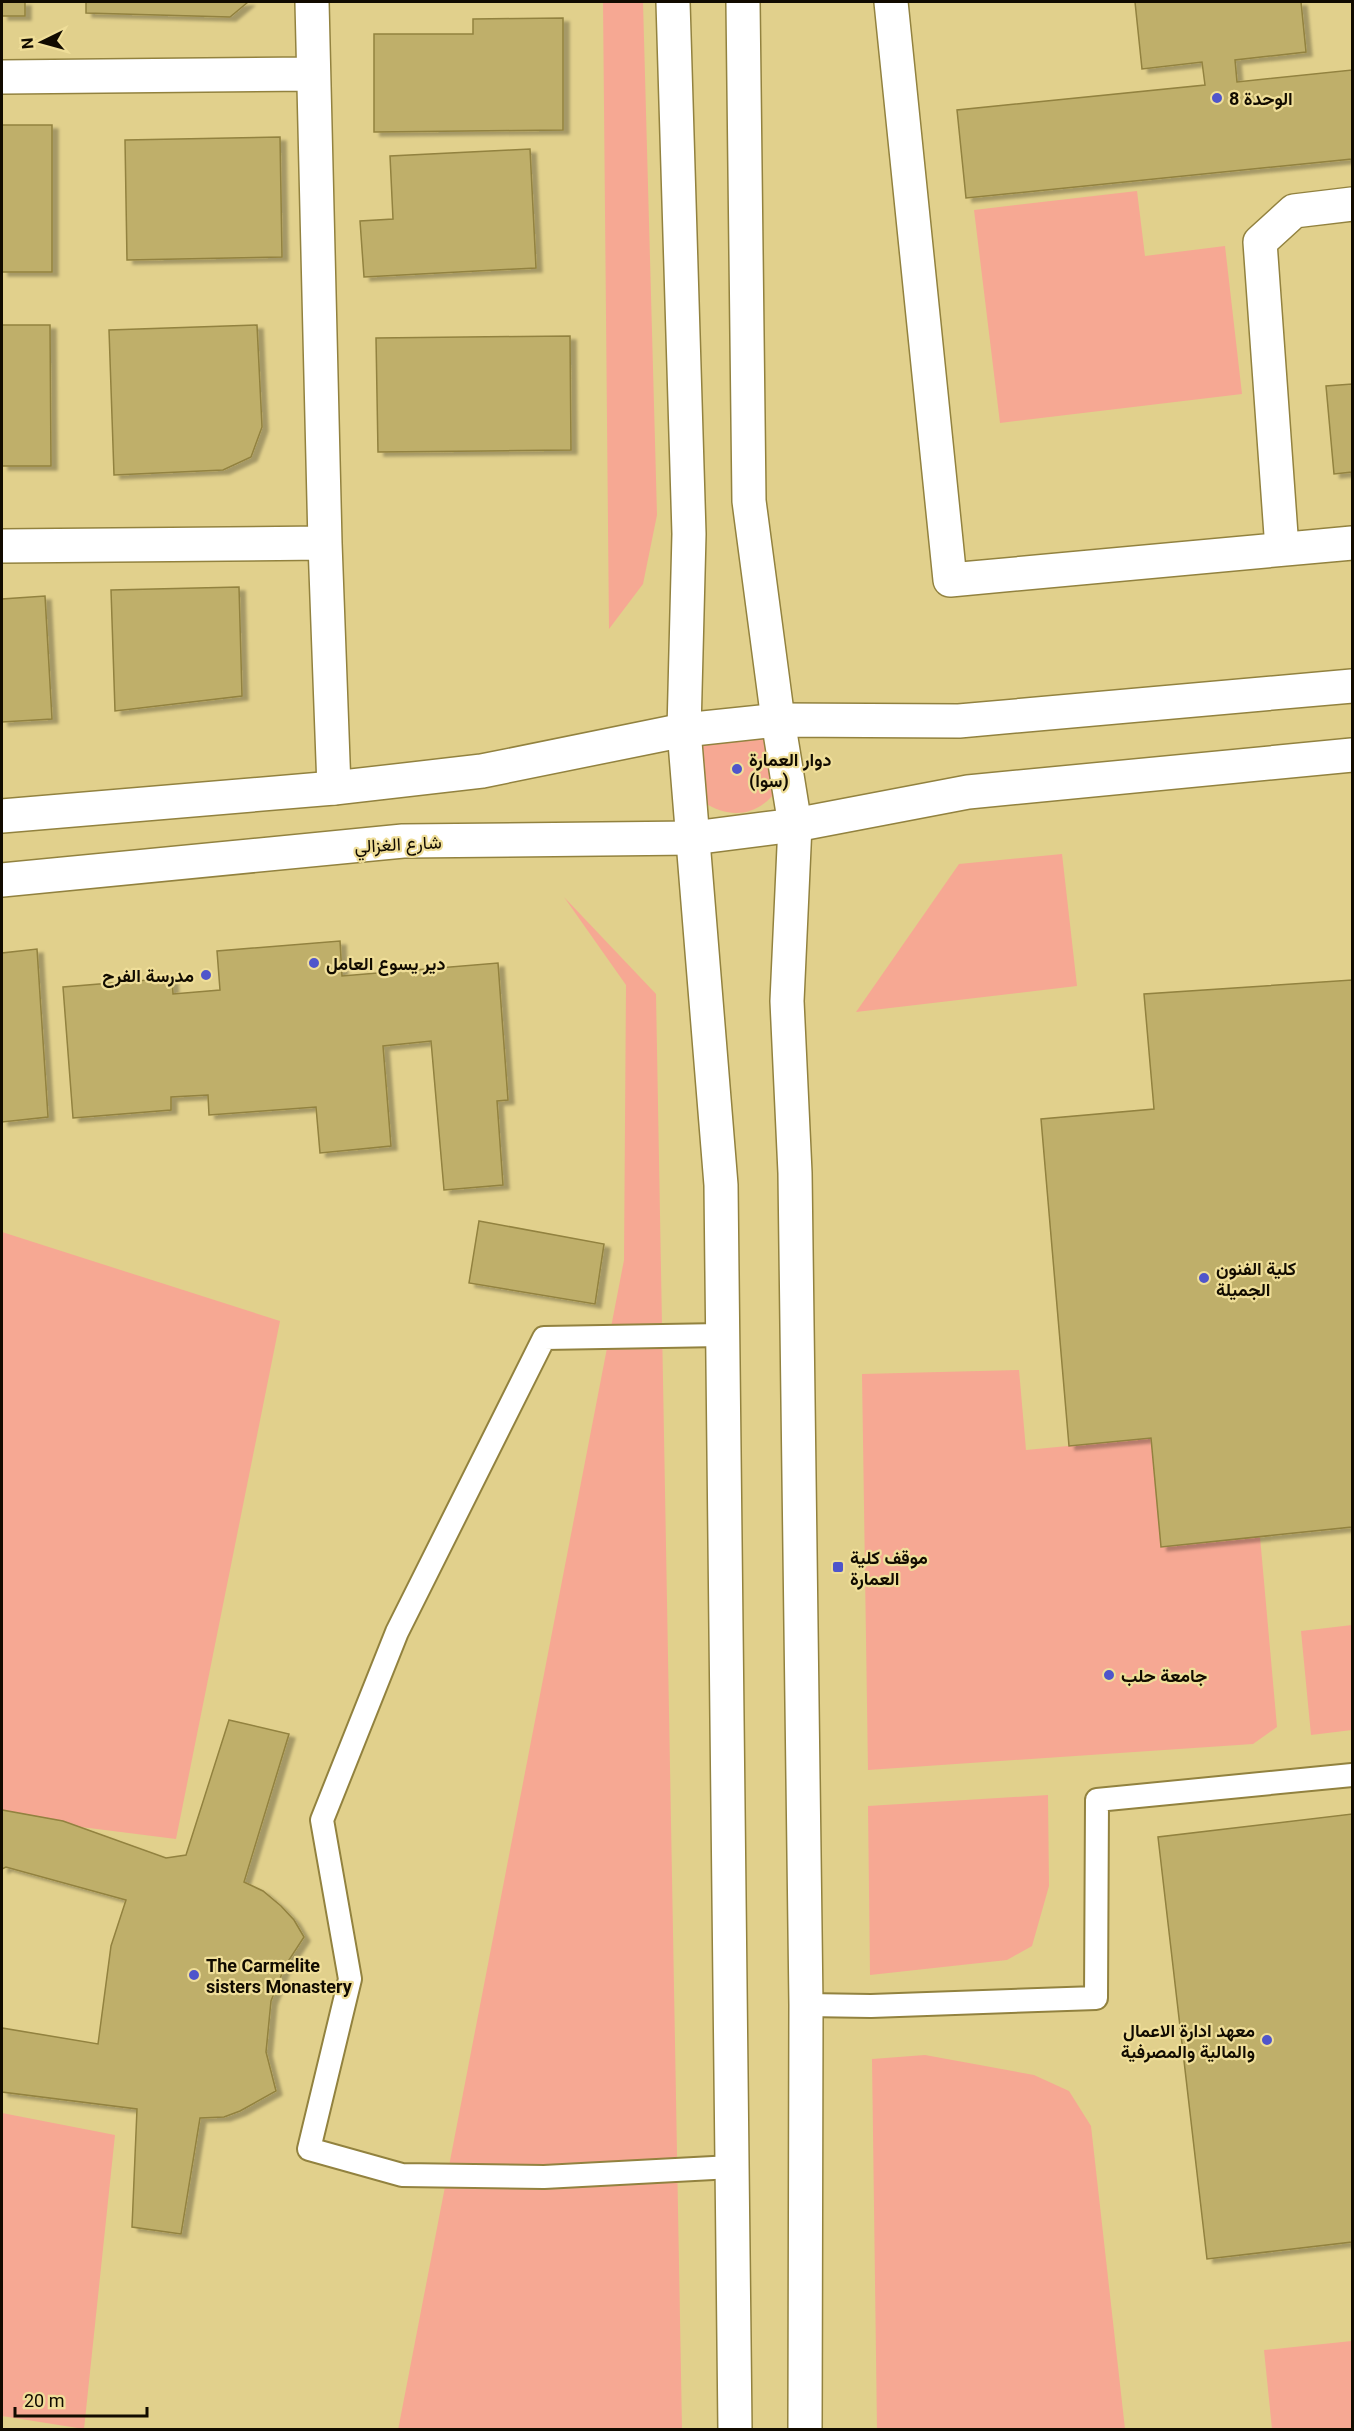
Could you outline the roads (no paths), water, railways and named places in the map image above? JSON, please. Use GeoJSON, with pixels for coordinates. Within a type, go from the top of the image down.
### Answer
{"type":"FeatureCollection","features":[{"type":"Feature","properties":{"kind":"main road"},"geometry":{"type":"LineString","coordinates":[[312,2],[325,543],[334,788]]}},
{"type":"Feature","properties":{"kind":"main road"},"geometry":{"type":"LineString","coordinates":[[674,2],[689,534],[684,730],[721,1185],[735,2430]]}},
{"type":"Feature","properties":{"kind":"main road"},"geometry":{"type":"LineString","coordinates":[[743,2],[749,501],[778,720],[795,825],[787,1001],[795,1173],[806,2005],[805,2430]]}},
{"type":"Feature","properties":{"kind":"main road"},"geometry":{"type":"LineString","coordinates":[[891,2],[950,580],[1353,543]]}},
{"type":"Feature","properties":{"kind":"main road"},"geometry":{"type":"LineString","coordinates":[[2,77],[313,74]]}},
{"type":"Feature","properties":{"kind":"main road"},"geometry":{"type":"LineString","coordinates":[[1281,549],[1260,242],[1294,211],[1353,204]]}},
{"type":"Feature","properties":{"kind":"main road"},"geometry":{"type":"LineString","coordinates":[[2,546],[325,543]]}},
{"type":"Feature","properties":{"kind":"main road"},"geometry":{"type":"LineString","coordinates":[[2,816],[334,788],[482,771],[684,730],[778,720],[959,721],[1353,686]]}},
{"type":"Feature","properties":{"kind":"main road","name":"شارع الغزالي"},"geometry":{"type":"LineString","coordinates":[[2,879],[403,841],[693,838],[795,825],[968,792],[1353,755]]}},
{"type":"Feature","properties":{"kind":"lane"},"geometry":{"type":"LineString","coordinates":[[722,1335],[544,1338],[397,1632],[322,1820],[350,1979],[309,2149],[402,2175],[544,2177],[732,2167]]}},
{"type":"Feature","properties":{"kind":"lane"},"geometry":{"type":"LineString","coordinates":[[806,2005],[871,2006],[1096,1998],[1097,1800],[1353,1775]]}},
{"type":"Feature","properties":{"kind":"place","name":"الوحدة 8"},"geometry":{"type":"Point","coordinates":[1217,98]}},
{"type":"Feature","properties":{"kind":"place","name":"دوار العمارة (سوا)"},"geometry":{"type":"Point","coordinates":[737,769]}},
{"type":"Feature","properties":{"kind":"place","name":"دير يسوع العامل"},"geometry":{"type":"Point","coordinates":[314,963]}},
{"type":"Feature","properties":{"kind":"place","name":"مدرسة الفرح"},"geometry":{"type":"Point","coordinates":[206,975]}},
{"type":"Feature","properties":{"kind":"place","name":"كلية الفنون الجميلة"},"geometry":{"type":"Point","coordinates":[1204,1278]}},
{"type":"Feature","properties":{"kind":"place","name":"موقف كلية العمارة"},"geometry":{"type":"Point","coordinates":[838,1567]}},
{"type":"Feature","properties":{"kind":"place","name":"جامعة حلب"},"geometry":{"type":"Point","coordinates":[1109,1675]}},
{"type":"Feature","properties":{"kind":"place","name":"The Carmelite sisters Monastery"},"geometry":{"type":"Point","coordinates":[194,1975]}},
{"type":"Feature","properties":{"kind":"place","name":"معهد ادارة الاعمال والمالية والمصرفية"},"geometry":{"type":"Point","coordinates":[1267,2040]}}]}
